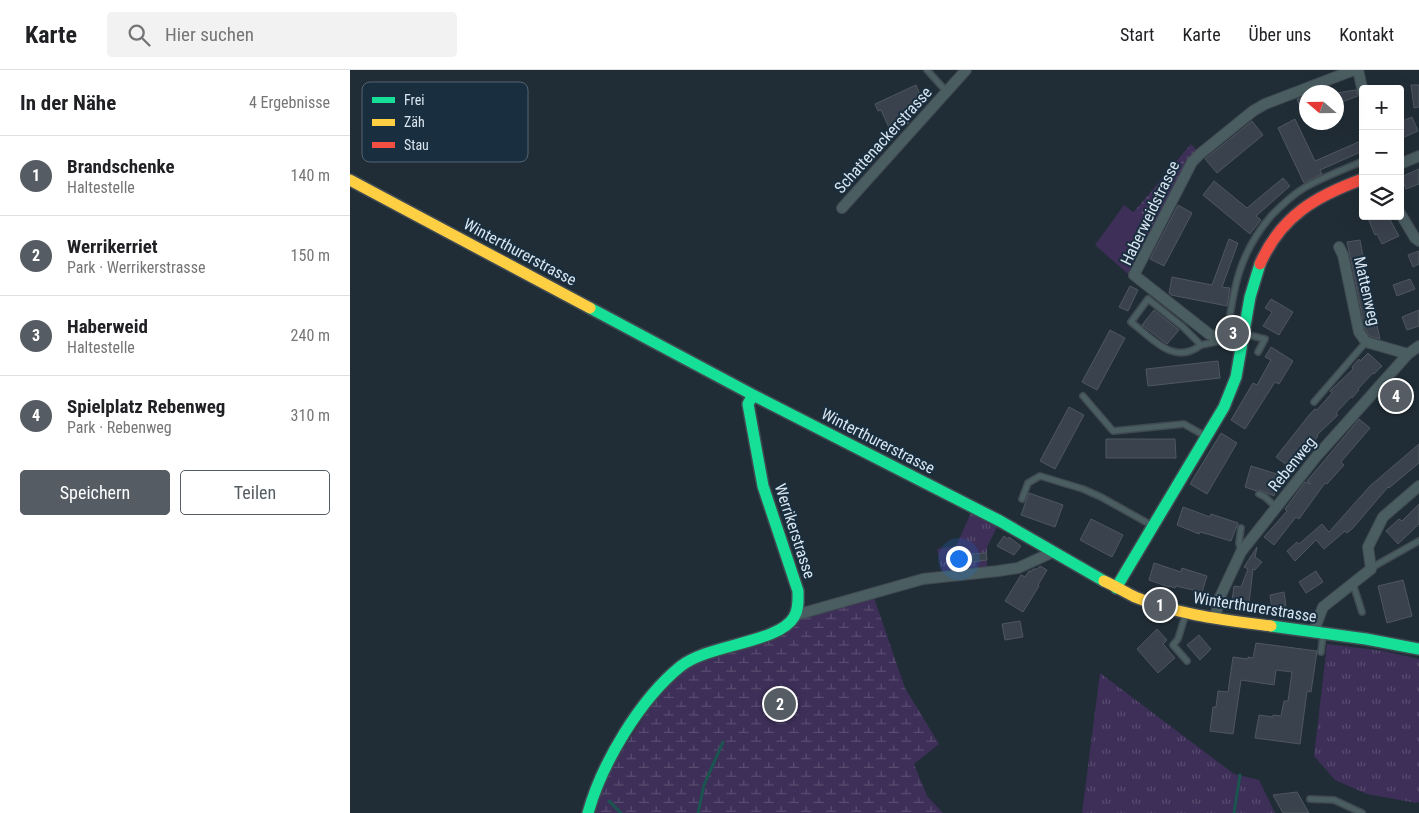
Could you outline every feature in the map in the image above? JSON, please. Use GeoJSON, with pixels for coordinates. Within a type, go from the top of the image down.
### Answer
{"type":"FeatureCollection","features":[{"type":"Feature","properties":{"kind":"main road","name":"Winterthurerstrasse"},"geometry":{"type":"LineString","coordinates":[[350,180],[753,395],[1000,521],[1116,588],[1147,601],[1186,613],[1215,619],[1366,639],[1419,649]]}},
{"type":"Feature","properties":{"kind":"main road"},"geometry":{"type":"LineString","coordinates":[[1116,588],[1207,437],[1231,391],[1241,350],[1255,273],[1261,258],[1274,237],[1304,207],[1325,194],[1359,180]]}},
{"type":"Feature","properties":{"kind":"main road","name":"Werrikerstrasse"},"geometry":{"type":"LineString","coordinates":[[753,395],[748,404],[763,486],[798,590],[800,599],[796,615]]}},
{"type":"Feature","properties":{"kind":"main road"},"geometry":{"type":"LineString","coordinates":[[588,813],[600,779],[624,737],[650,698],[672,674],[689,661],[710,651],[771,634],[783,628],[796,615]]}},
{"type":"Feature","properties":{"kind":"street","name":"Schattenackerstrasse"},"geometry":{"type":"LineString","coordinates":[[842,208],[966,70]]}},
{"type":"Feature","properties":{"kind":"street","name":"Haberweidstrasse"},"geometry":{"type":"LineString","coordinates":[[1241,350],[1209,334],[1134,275],[1192,162],[1200,154],[1253,111],[1265,104],[1354,70]]}},
{"type":"Feature","properties":{"kind":"street"},"geometry":{"type":"LineString","coordinates":[[1358,70],[1361,85]]}},
{"type":"Feature","properties":{"kind":"street"},"geometry":{"type":"LineString","coordinates":[[1404,162],[1419,156]]}},
{"type":"Feature","properties":{"kind":"street"},"geometry":{"type":"LineString","coordinates":[[1404,220],[1415,238],[1419,241]]}},
{"type":"Feature","properties":{"kind":"street","name":"Mattenweg"},"geometry":{"type":"LineString","coordinates":[[1339,247],[1344,255],[1359,332],[1366,342],[1408,354]]}},
{"type":"Feature","properties":{"kind":"street","name":"Rebenweg"},"geometry":{"type":"LineString","coordinates":[[1215,619],[1219,599],[1241,552],[1316,457],[1408,354],[1419,346]]}},
{"type":"Feature","properties":{"kind":"street"},"geometry":{"type":"LineString","coordinates":[[1319,634],[1316,625],[1323,607],[1371,568],[1368,546],[1383,517],[1419,486]]}},
{"type":"Feature","properties":{"kind":"street"},"geometry":{"type":"LineString","coordinates":[[796,615],[909,582],[943,576],[1018,568],[1053,552]]}},
{"type":"Feature","properties":{"kind":"lane"},"geometry":{"type":"LineString","coordinates":[[927,70],[946,91]]}},
{"type":"Feature","properties":{"kind":"lane"},"geometry":{"type":"LineString","coordinates":[[1201,345],[1183,327],[1148,299],[1131,322],[1167,351],[1181,354],[1194,350],[1201,345],[1224,342],[1233,292],[1241,263],[1262,227],[1283,204],[1304,188],[1359,162]]}},
{"type":"Feature","properties":{"kind":"lane"},"geometry":{"type":"LineString","coordinates":[[1243,334],[1265,339],[1258,352]]}},
{"type":"Feature","properties":{"kind":"lane","name":"Mattenweg"},"geometry":{"type":"LineString","coordinates":[[1314,402],[1366,342]]}},
{"type":"Feature","properties":{"kind":"lane"},"geometry":{"type":"LineString","coordinates":[[1083,396],[1114,430],[1184,424],[1207,437]]}},
{"type":"Feature","properties":{"kind":"lane"},"geometry":{"type":"LineString","coordinates":[[1022,499],[1028,482],[1040,476],[1092,493],[1154,526]]}},
{"type":"Feature","properties":{"kind":"lane"},"geometry":{"type":"LineString","coordinates":[[1259,494],[1266,497],[1277,507]]}},
{"type":"Feature","properties":{"kind":"lane"},"geometry":{"type":"LineString","coordinates":[[1241,528],[1239,543],[1241,552]]}},
{"type":"Feature","properties":{"kind":"lane"},"geometry":{"type":"LineString","coordinates":[[1371,568],[1419,541]]}},
{"type":"Feature","properties":{"kind":"lane"},"geometry":{"type":"LineString","coordinates":[[1353,583],[1362,612]]}},
{"type":"Feature","properties":{"kind":"lane"},"geometry":{"type":"LineString","coordinates":[[1186,613],[1178,639],[1173,645],[1187,661]]}},
{"type":"Feature","properties":{"kind":"lane"},"geometry":{"type":"LineString","coordinates":[[1319,634],[1321,652]]}},
{"type":"Feature","properties":{"kind":"lane"},"geometry":{"type":"LineString","coordinates":[[1310,799],[1334,800],[1362,813]]}},
{"type":"Feature","properties":{"kind":"green space"},"geometry":{"type":"Polygon","coordinates":[[[1191,144],[1200,154],[1157,231],[1133,213],[1191,144]]]}},
{"type":"Feature","properties":{"kind":"green space"},"geometry":{"type":"Polygon","coordinates":[[[1124,205],[1157,231],[1128,274],[1095,245],[1124,205]]]}},
{"type":"Feature","properties":{"kind":"green space"},"geometry":{"type":"Polygon","coordinates":[[[973,508],[1000,521],[987,547],[987,572],[943,576],[937,549],[956,546],[973,508]]]}},
{"type":"Feature","properties":{"kind":"green space"},"geometry":{"type":"Polygon","coordinates":[[[872,592],[905,688],[939,744],[914,764],[927,796],[943,813],[588,813],[595,792],[672,674],[790,622],[872,592]]]}},
{"type":"Feature","properties":{"kind":"green space"},"geometry":{"type":"Polygon","coordinates":[[[1327,644],[1384,651],[1419,659],[1419,802],[1367,794],[1335,780],[1314,756],[1327,644]]]}},
{"type":"Feature","properties":{"kind":"green space"},"geometry":{"type":"Polygon","coordinates":[[[1100,673],[1234,774],[1259,780],[1275,813],[1082,813],[1100,673]]]}},
{"type":"Feature","properties":{"kind":"building"},"geometry":{"type":"Polygon","coordinates":[[[916,85],[923,102],[903,111],[909,123],[891,132],[881,110],[878,111],[875,104],[916,85]]]}},
{"type":"Feature","properties":{"kind":"building"},"geometry":{"type":"Polygon","coordinates":[[[1411,85],[1419,85],[1419,107],[1414,108],[1411,85]]]}},
{"type":"Feature","properties":{"kind":"building"},"geometry":{"type":"Polygon","coordinates":[[[1356,90],[1358,96],[1344,101],[1344,92],[1356,90]]]}},
{"type":"Feature","properties":{"kind":"building"},"geometry":{"type":"Polygon","coordinates":[[[1412,117],[1418,131],[1404,137],[1404,120],[1412,117]]]}},
{"type":"Feature","properties":{"kind":"building"},"geometry":{"type":"Polygon","coordinates":[[[1295,119],[1315,161],[1359,142],[1359,153],[1320,170],[1322,174],[1304,183],[1278,128],[1295,119]]]}},
{"type":"Feature","properties":{"kind":"building"},"geometry":{"type":"Polygon","coordinates":[[[1252,121],[1263,135],[1217,173],[1205,159],[1252,121]]]}},
{"type":"Feature","properties":{"kind":"building"},"geometry":{"type":"Polygon","coordinates":[[[1419,169],[1419,184],[1406,189],[1404,176],[1419,169]]]}},
{"type":"Feature","properties":{"kind":"building"},"geometry":{"type":"Polygon","coordinates":[[[1283,178],[1290,186],[1256,216],[1261,220],[1250,234],[1203,195],[1214,181],[1247,208],[1283,178]]]}},
{"type":"Feature","properties":{"kind":"building"},"geometry":{"type":"Polygon","coordinates":[[[1178,205],[1192,213],[1164,266],[1150,259],[1178,205]]]}},
{"type":"Feature","properties":{"kind":"building"},"geometry":{"type":"Polygon","coordinates":[[[1369,220],[1390,220],[1399,236],[1382,244],[1377,234],[1375,235],[1369,220]]]}},
{"type":"Feature","properties":{"kind":"building"},"geometry":{"type":"Polygon","coordinates":[[[1229,239],[1238,243],[1222,287],[1230,288],[1227,306],[1171,295],[1169,293],[1172,277],[1212,285],[1229,239]]]}},
{"type":"Feature","properties":{"kind":"building"},"geometry":{"type":"Polygon","coordinates":[[[1360,240],[1380,339],[1370,336],[1365,329],[1347,242],[1360,240]]]}},
{"type":"Feature","properties":{"kind":"building"},"geometry":{"type":"Polygon","coordinates":[[[1419,251],[1419,264],[1413,267],[1408,255],[1419,251]]]}},
{"type":"Feature","properties":{"kind":"building"},"geometry":{"type":"Polygon","coordinates":[[[1410,279],[1415,289],[1397,296],[1393,285],[1410,279]]]}},
{"type":"Feature","properties":{"kind":"building"},"geometry":{"type":"Polygon","coordinates":[[[1130,286],[1138,290],[1128,311],[1119,307],[1130,286]]]}},
{"type":"Feature","properties":{"kind":"building"},"geometry":{"type":"Polygon","coordinates":[[[1271,299],[1293,312],[1279,335],[1263,326],[1272,312],[1265,308],[1271,299]]]}},
{"type":"Feature","properties":{"kind":"building"},"geometry":{"type":"Polygon","coordinates":[[[1154,310],[1179,330],[1167,344],[1142,325],[1154,310]]]}},
{"type":"Feature","properties":{"kind":"building"},"geometry":{"type":"Polygon","coordinates":[[[1419,310],[1419,326],[1407,330],[1402,317],[1419,310]]]}},
{"type":"Feature","properties":{"kind":"building"},"geometry":{"type":"Polygon","coordinates":[[[1110,330],[1125,338],[1097,390],[1082,382],[1110,330]]]}},
{"type":"Feature","properties":{"kind":"building"},"geometry":{"type":"Polygon","coordinates":[[[1271,347],[1293,361],[1279,384],[1275,382],[1245,429],[1231,420],[1253,383],[1257,385],[1271,360],[1265,357],[1271,347]]]}},
{"type":"Feature","properties":{"kind":"building"},"geometry":{"type":"Polygon","coordinates":[[[1368,353],[1382,366],[1373,373],[1352,398],[1336,413],[1338,415],[1317,435],[1292,469],[1276,457],[1310,414],[1315,409],[1317,410],[1332,393],[1330,391],[1353,369],[1352,367],[1359,359],[1360,361],[1368,353]]]}},
{"type":"Feature","properties":{"kind":"building"},"geometry":{"type":"Polygon","coordinates":[[[1218,361],[1220,378],[1148,386],[1146,369],[1218,361]]]}},
{"type":"Feature","properties":{"kind":"building"},"geometry":{"type":"Polygon","coordinates":[[[1069,407],[1084,415],[1055,469],[1040,461],[1069,407]]]}},
{"type":"Feature","properties":{"kind":"building"},"geometry":{"type":"Polygon","coordinates":[[[1359,419],[1370,428],[1341,462],[1344,465],[1327,484],[1325,483],[1299,519],[1296,517],[1274,545],[1264,537],[1287,511],[1285,509],[1305,482],[1311,484],[1307,481],[1359,419]]]}},
{"type":"Feature","properties":{"kind":"building"},"geometry":{"type":"Polygon","coordinates":[[[1221,433],[1237,443],[1207,494],[1190,484],[1221,433]]]}},
{"type":"Feature","properties":{"kind":"building"},"geometry":{"type":"Polygon","coordinates":[[[1106,439],[1175,439],[1176,458],[1106,458],[1106,439]]]}},
{"type":"Feature","properties":{"kind":"building"},"geometry":{"type":"Polygon","coordinates":[[[1419,444],[1419,463],[1388,487],[1353,528],[1347,533],[1345,531],[1324,549],[1316,540],[1295,561],[1287,551],[1297,542],[1299,544],[1322,524],[1329,532],[1370,486],[1419,444]]]}},
{"type":"Feature","properties":{"kind":"building"},"geometry":{"type":"Polygon","coordinates":[[[1251,466],[1280,475],[1274,496],[1260,490],[1256,491],[1245,487],[1251,466]]]}},
{"type":"Feature","properties":{"kind":"building"},"geometry":{"type":"Polygon","coordinates":[[[1029,493],[1063,505],[1055,527],[1021,515],[1029,493]]]}},
{"type":"Feature","properties":{"kind":"building"},"geometry":{"type":"Polygon","coordinates":[[[1419,504],[1419,524],[1398,544],[1386,531],[1399,519],[1402,521],[1419,504]]]}},
{"type":"Feature","properties":{"kind":"building"},"geometry":{"type":"Polygon","coordinates":[[[1183,507],[1210,517],[1211,514],[1238,523],[1231,541],[1200,532],[1199,534],[1177,525],[1183,507]]]}},
{"type":"Feature","properties":{"kind":"building"},"geometry":{"type":"Polygon","coordinates":[[[1091,519],[1123,535],[1112,557],[1080,540],[1091,519]]]}},
{"type":"Feature","properties":{"kind":"building"},"geometry":{"type":"Polygon","coordinates":[[[1004,536],[1008,539],[1009,537],[1021,546],[1014,555],[997,546],[1004,536]]]}},
{"type":"Feature","properties":{"kind":"building"},"geometry":{"type":"Polygon","coordinates":[[[1257,547],[1255,557],[1262,562],[1255,570],[1253,569],[1249,603],[1232,600],[1234,586],[1241,587],[1248,569],[1244,567],[1257,547]]]}},
{"type":"Feature","properties":{"kind":"building"},"geometry":{"type":"Polygon","coordinates":[[[986,553],[987,560],[972,562],[972,554],[986,553]]]}},
{"type":"Feature","properties":{"kind":"building"},"geometry":{"type":"Polygon","coordinates":[[[1154,563],[1181,572],[1182,568],[1207,576],[1202,592],[1176,586],[1175,588],[1169,587],[1149,580],[1154,563]]]}},
{"type":"Feature","properties":{"kind":"building"},"geometry":{"type":"Polygon","coordinates":[[[1040,566],[1047,570],[1023,612],[1005,601],[1021,575],[1025,577],[1029,571],[1040,566]]]}},
{"type":"Feature","properties":{"kind":"building"},"geometry":{"type":"Polygon","coordinates":[[[1316,571],[1323,582],[1306,593],[1299,582],[1316,571]]]}},
{"type":"Feature","properties":{"kind":"building"},"geometry":{"type":"Polygon","coordinates":[[[1403,580],[1412,616],[1387,623],[1378,586],[1403,580]]]}},
{"type":"Feature","properties":{"kind":"building"},"geometry":{"type":"Polygon","coordinates":[[[1284,592],[1286,606],[1272,608],[1270,595],[1284,592]]]}},
{"type":"Feature","properties":{"kind":"building"},"geometry":{"type":"Polygon","coordinates":[[[1020,621],[1023,637],[1005,640],[1002,624],[1020,621]]]}},
{"type":"Feature","properties":{"kind":"building"},"geometry":{"type":"Polygon","coordinates":[[[1157,629],[1167,640],[1163,644],[1175,658],[1158,673],[1137,649],[1157,629]]]}},
{"type":"Feature","properties":{"kind":"building"},"geometry":{"type":"Polygon","coordinates":[[[1199,635],[1211,649],[1200,660],[1187,645],[1199,635]]]}},
{"type":"Feature","properties":{"kind":"building"},"geometry":{"type":"Polygon","coordinates":[[[1256,643],[1317,651],[1311,692],[1307,691],[1300,744],[1255,738],[1259,715],[1281,716],[1284,701],[1288,701],[1292,672],[1276,670],[1274,685],[1241,680],[1233,734],[1210,731],[1213,707],[1216,707],[1218,691],[1228,692],[1233,657],[1253,658],[1256,643]]]}},
{"type":"Feature","properties":{"kind":"building"},"geometry":{"type":"Polygon","coordinates":[[[1297,792],[1309,813],[1283,813],[1273,795],[1297,792]]]}},
{"type":"Feature","properties":{"kind":"waterway"},"geometry":{"type":"LineString","coordinates":[[698,813],[704,785],[723,742]]}},
{"type":"Feature","properties":{"kind":"waterway"},"geometry":{"type":"LineString","coordinates":[[1234,813],[1240,775]]}},
{"type":"Feature","properties":{"kind":"waterway"},"geometry":{"type":"LineString","coordinates":[[609,801],[621,813]]}},
{"type":"Feature","properties":{"kind":"traffic: fast"},"geometry":{"type":"LineString","coordinates":[[1116,588],[1224,407],[1236,377],[1250,297],[1260,264]]}},
{"type":"Feature","properties":{"kind":"traffic: fast"},"geometry":{"type":"LineString","coordinates":[[590,308],[753,395],[1000,521],[1104,581]]}},
{"type":"Feature","properties":{"kind":"traffic: fast"},"geometry":{"type":"LineString","coordinates":[[588,813],[594,794],[624,733],[651,696],[666,680],[681,666],[693,659],[774,633],[786,626],[796,614],[798,591],[763,486],[748,404],[753,395]]}},
{"type":"Feature","properties":{"kind":"traffic: fast"},"geometry":{"type":"LineString","coordinates":[[1271,626],[1366,639],[1419,649]]}},
{"type":"Feature","properties":{"kind":"traffic: slow"},"geometry":{"type":"LineString","coordinates":[[350,180],[590,308]]}},
{"type":"Feature","properties":{"kind":"traffic: slow"},"geometry":{"type":"LineString","coordinates":[[1104,581],[1135,597],[1185,613],[1271,626]]}},
{"type":"Feature","properties":{"kind":"traffic: jam"},"geometry":{"type":"LineString","coordinates":[[1260,264],[1278,233],[1289,220],[1315,201],[1359,181]]}},
{"type":"Feature","properties":{"kind":"place","name":"Haberweid"},"geometry":{"type":"Point","coordinates":[1233,333]}},
{"type":"Feature","properties":{"kind":"place","name":"Spielplatz Rebenweg"},"geometry":{"type":"Point","coordinates":[1396,396]}},
{"type":"Feature","properties":{"kind":"place","name":"Brandschenke"},"geometry":{"type":"Point","coordinates":[1160,605]}},
{"type":"Feature","properties":{"kind":"place","name":"Werrikerriet"},"geometry":{"type":"Point","coordinates":[780,704]}}]}
